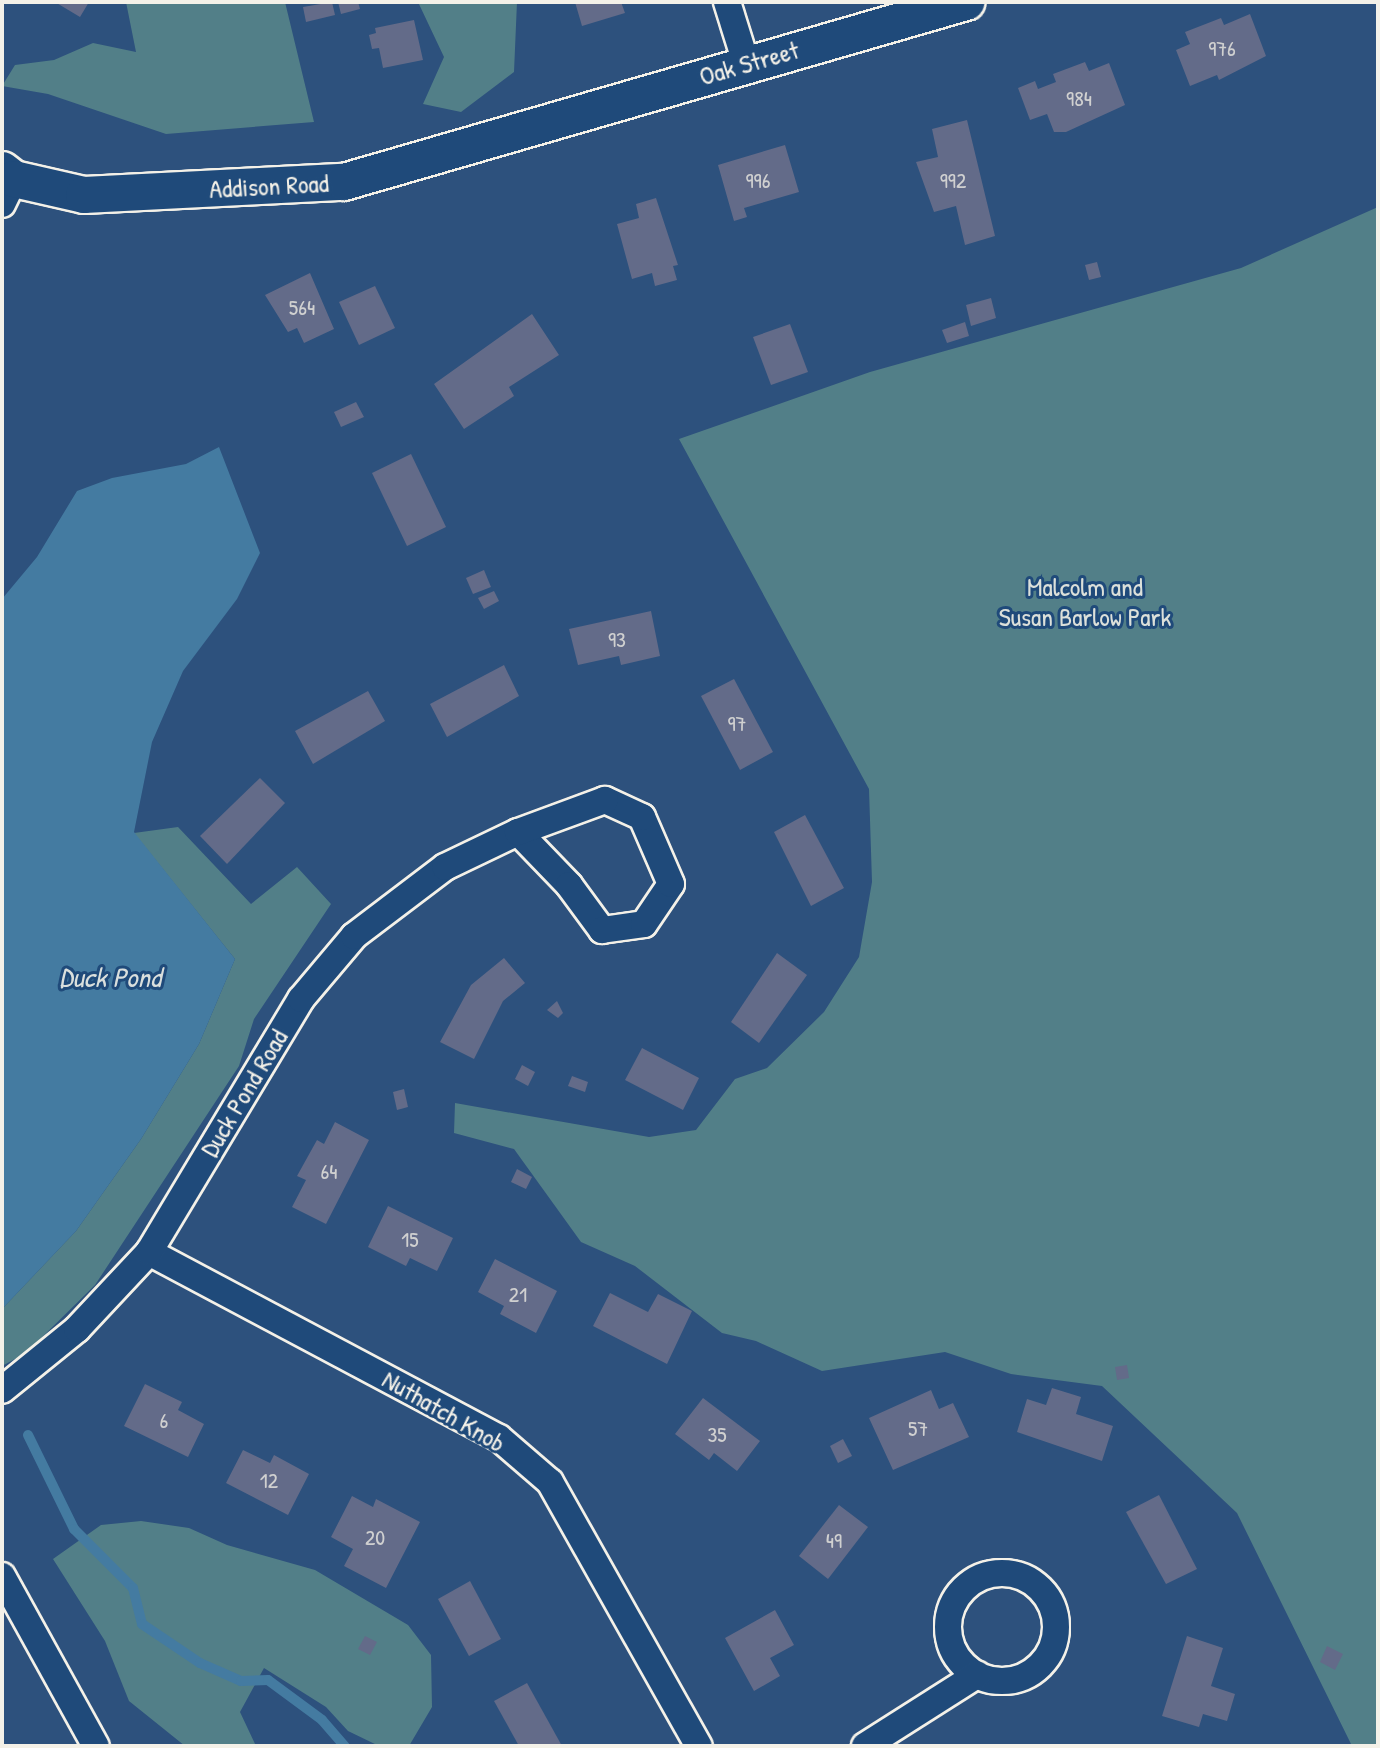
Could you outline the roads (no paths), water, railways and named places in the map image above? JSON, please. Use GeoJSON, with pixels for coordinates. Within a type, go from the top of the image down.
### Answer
{"type":"FeatureCollection","features":[{"type":"Feature","properties":{"kind":"main road","name":"Oak Street"},"geometry":{"type":"LineString","coordinates":[[534,128],[746,63],[966,2]]}},
{"type":"Feature","properties":{"kind":"main road","name":"Addison Road"},"geometry":{"type":"LineString","coordinates":[[6,185],[84,195],[344,182],[534,128]]}},
{"type":"Feature","properties":{"kind":"street"},"geometry":{"type":"LineString","coordinates":[[727,2],[746,63]]}},
{"type":"Feature","properties":{"kind":"street","name":"Duck Pond Road"},"geometry":{"type":"LineString","coordinates":[[2,1390],[77,1329],[149,1252],[301,999],[354,936],[445,867],[518,832],[605,800],[642,817],[671,884],[644,924],[602,930],[569,885],[518,832]]}},
{"type":"Feature","properties":{"kind":"street","name":"Nuthatch Knob"},"geometry":{"type":"LineString","coordinates":[[149,1252],[499,1438],[550,1482],[699,1746]]}},
{"type":"Feature","properties":{"kind":"street"},"geometry":{"type":"LineString","coordinates":[[989,1574],[1026,1578],[1050,1603],[1056,1636],[1050,1652],[1026,1676],[993,1681],[977,1675],[952,1648],[948,1630],[958,1595],[989,1574]]}},
{"type":"Feature","properties":{"kind":"street"},"geometry":{"type":"LineString","coordinates":[[2,1576],[96,1746]]}},
{"type":"Feature","properties":{"kind":"street"},"geometry":{"type":"LineString","coordinates":[[865,1746],[977,1675]]}},
{"type":"Feature","properties":{"kind":"water","name":"Duck Pond"},"geometry":{"type":"Polygon","coordinates":[[[219,447],[260,553],[237,599],[183,671],[152,742],[134,832],[235,959],[199,1044],[141,1139],[76,1231],[2,1309],[2,599],[37,557],[77,491],[112,478],[186,464],[219,447]]]}},
{"type":"Feature","properties":{"kind":"waterway"},"geometry":{"type":"LineString","coordinates":[[28,1435],[74,1529],[133,1588],[142,1624],[200,1663],[241,1681],[268,1680],[322,1720],[345,1746]]}},
{"type":"Feature","properties":{"kind":"park label","name":"Malcolm and Susan Barlow Park"},"geometry":{"type":"Point","coordinates":[1085,602]}}]}
